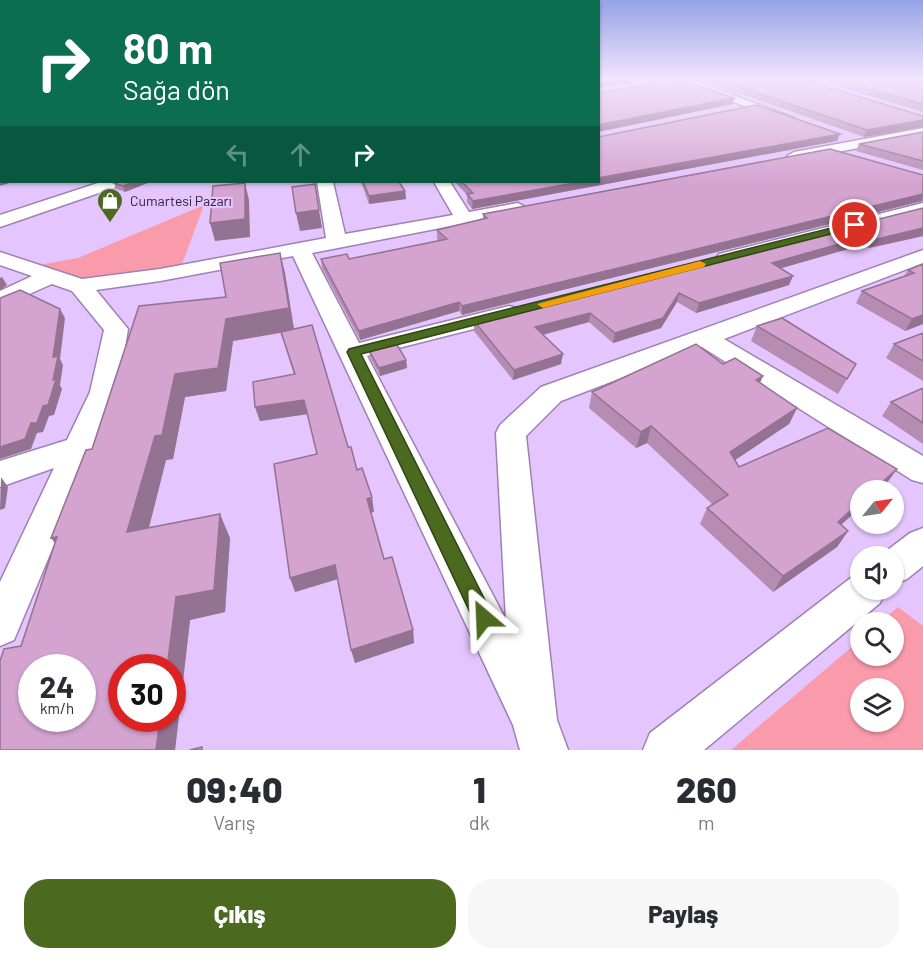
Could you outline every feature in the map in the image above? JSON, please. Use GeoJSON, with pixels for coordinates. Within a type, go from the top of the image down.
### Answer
{"type":"FeatureCollection","features":[{"type":"Feature","properties":{"kind":"street"},"geometry":{"type":"LineString","coordinates":[[780,115],[798,121]]}},
{"type":"Feature","properties":{"kind":"street"},"geometry":{"type":"LineString","coordinates":[[779,159],[826,150],[861,151],[923,132]]}},
{"type":"Feature","properties":{"kind":"street"},"geometry":{"type":"LineString","coordinates":[[842,136],[861,151]]}},
{"type":"Feature","properties":{"kind":"street"},"geometry":{"type":"LineString","coordinates":[[0,220],[113,183]]}},
{"type":"Feature","properties":{"kind":"street"},"geometry":{"type":"LineString","coordinates":[[325,183],[337,242]]}},
{"type":"Feature","properties":{"kind":"street"},"geometry":{"type":"LineString","coordinates":[[443,183],[464,218]]}},
{"type":"Feature","properties":{"kind":"street"},"geometry":{"type":"LineString","coordinates":[[0,258],[80,286],[160,275],[534,205]]}},
{"type":"Feature","properties":{"kind":"street"},"geometry":{"type":"LineString","coordinates":[[702,264],[923,208]]}},
{"type":"Feature","properties":{"kind":"street"},"geometry":{"type":"LineString","coordinates":[[300,249],[353,352],[539,735]]}},
{"type":"Feature","properties":{"kind":"street"},"geometry":{"type":"LineString","coordinates":[[539,735],[511,433],[551,394],[923,256]]}},
{"type":"Feature","properties":{"kind":"street"},"geometry":{"type":"LineString","coordinates":[[0,300],[51,276]]}},
{"type":"Feature","properties":{"kind":"street"},"geometry":{"type":"LineString","coordinates":[[0,626],[104,392],[116,329],[80,286]]}},
{"type":"Feature","properties":{"kind":"street"},"geometry":{"type":"LineString","coordinates":[[353,352],[528,308]]}},
{"type":"Feature","properties":{"kind":"street"},"geometry":{"type":"LineString","coordinates":[[703,337],[923,471]]}},
{"type":"Feature","properties":{"kind":"street"},"geometry":{"type":"LineString","coordinates":[[0,474],[79,448]]}},
{"type":"Feature","properties":{"kind":"street"},"geometry":{"type":"LineString","coordinates":[[904,559],[923,544]]}},
{"type":"Feature","properties":{"kind":"street"},"geometry":{"type":"LineString","coordinates":[[667,750],[854,600]]}},
{"type":"Feature","properties":{"kind":"shaded area"},"geometry":{"type":"Polygon","coordinates":[[[204,205],[181,267],[82,283],[38,269],[44,264],[78,258],[204,205]]]}},
{"type":"Feature","properties":{"kind":"shaded area"},"geometry":{"type":"Polygon","coordinates":[[[898,607],[923,626],[923,750],[731,750],[850,648],[850,666],[904,666],[904,612],[892,612],[898,607]]]}},
{"type":"Feature","properties":{"kind":"building"},"geometry":{"type":"Polygon","coordinates":[[[600,115],[648,115],[600,125],[600,115]]]}},
{"type":"Feature","properties":{"kind":"building"},"geometry":{"type":"Polygon","coordinates":[[[707,115],[785,115],[840,134],[600,178],[600,137],[707,115]]]}},
{"type":"Feature","properties":{"kind":"building"},"geometry":{"type":"Polygon","coordinates":[[[823,115],[923,116],[923,120],[867,130],[823,115]]]}},
{"type":"Feature","properties":{"kind":"building"},"geometry":{"type":"Polygon","coordinates":[[[923,132],[923,161],[859,144],[923,132]]]}},
{"type":"Feature","properties":{"kind":"building"},"geometry":{"type":"Polygon","coordinates":[[[830,149],[923,175],[923,194],[462,306],[459,302],[359,331],[321,259],[347,254],[349,259],[447,239],[437,230],[487,218],[483,214],[830,149]]]}},
{"type":"Feature","properties":{"kind":"building"},"geometry":{"type":"Polygon","coordinates":[[[114,183],[130,183],[123,186],[114,183]]]}},
{"type":"Feature","properties":{"kind":"building"},"geometry":{"type":"Polygon","coordinates":[[[245,183],[245,219],[210,223],[213,186],[245,183]]]}},
{"type":"Feature","properties":{"kind":"building"},"geometry":{"type":"Polygon","coordinates":[[[363,183],[400,183],[405,191],[369,196],[363,183]]]}},
{"type":"Feature","properties":{"kind":"building"},"geometry":{"type":"Polygon","coordinates":[[[463,183],[574,183],[473,201],[467,194],[473,193],[463,183]]]}},
{"type":"Feature","properties":{"kind":"building"},"geometry":{"type":"Polygon","coordinates":[[[315,184],[319,210],[296,213],[292,187],[315,184]]]}},
{"type":"Feature","properties":{"kind":"building"},"geometry":{"type":"Polygon","coordinates":[[[923,208],[923,228],[873,240],[867,236],[772,263],[793,276],[699,303],[679,293],[663,318],[615,333],[590,313],[535,327],[563,354],[514,370],[474,321],[923,208]]]}},
{"type":"Feature","properties":{"kind":"building"},"geometry":{"type":"Polygon","coordinates":[[[280,253],[289,308],[226,319],[218,368],[175,374],[162,435],[155,436],[127,532],[220,514],[214,590],[176,597],[169,654],[108,654],[108,732],[158,732],[156,750],[0,750],[0,661],[4,649],[21,646],[57,537],[51,538],[86,450],[92,449],[139,306],[226,297],[220,263],[280,253]]]}},
{"type":"Feature","properties":{"kind":"building"},"geometry":{"type":"Polygon","coordinates":[[[923,264],[923,315],[912,319],[862,291],[914,273],[908,270],[923,264]]]}},
{"type":"Feature","properties":{"kind":"building"},"geometry":{"type":"Polygon","coordinates":[[[20,290],[60,309],[53,357],[58,356],[53,380],[56,379],[48,405],[43,406],[37,423],[31,423],[25,439],[0,447],[0,298],[20,290]]]}},
{"type":"Feature","properties":{"kind":"building"},"geometry":{"type":"Polygon","coordinates":[[[782,318],[856,364],[847,379],[757,326],[782,318]]]}},
{"type":"Feature","properties":{"kind":"building"},"geometry":{"type":"Polygon","coordinates":[[[312,325],[348,447],[351,447],[357,470],[362,468],[372,497],[367,499],[384,559],[392,557],[413,630],[351,650],[335,565],[290,578],[274,464],[317,454],[304,400],[255,407],[253,382],[295,374],[281,332],[312,325]]]}},
{"type":"Feature","properties":{"kind":"building"},"geometry":{"type":"Polygon","coordinates":[[[923,333],[923,361],[894,344],[923,333]]]}},
{"type":"Feature","properties":{"kind":"building"},"geometry":{"type":"Polygon","coordinates":[[[396,343],[406,360],[379,368],[369,350],[396,343]]]}},
{"type":"Feature","properties":{"kind":"building"},"geometry":{"type":"Polygon","coordinates":[[[696,344],[723,364],[735,358],[763,376],[756,380],[797,408],[730,452],[739,467],[828,428],[897,469],[884,480],[850,480],[850,511],[838,522],[848,531],[783,576],[707,508],[728,495],[651,426],[641,432],[592,392],[696,344]]]}},
{"type":"Feature","properties":{"kind":"building"},"geometry":{"type":"Polygon","coordinates":[[[923,388],[923,423],[891,402],[923,388]]]}},
{"type":"Feature","properties":{"kind":"slow traffic"},"geometry":{"type":"LineString","coordinates":[[543,304],[700,264]]}},
{"type":"Feature","properties":{"kind":"place","name":"Cumartesi Pazarı"},"geometry":{"type":"Point","coordinates":[110,224]}},
{"type":"Feature","properties":{"kind":"route"},"geometry":{"type":"LineString","coordinates":[[484,618],[353,352],[855,225]]}}]}
